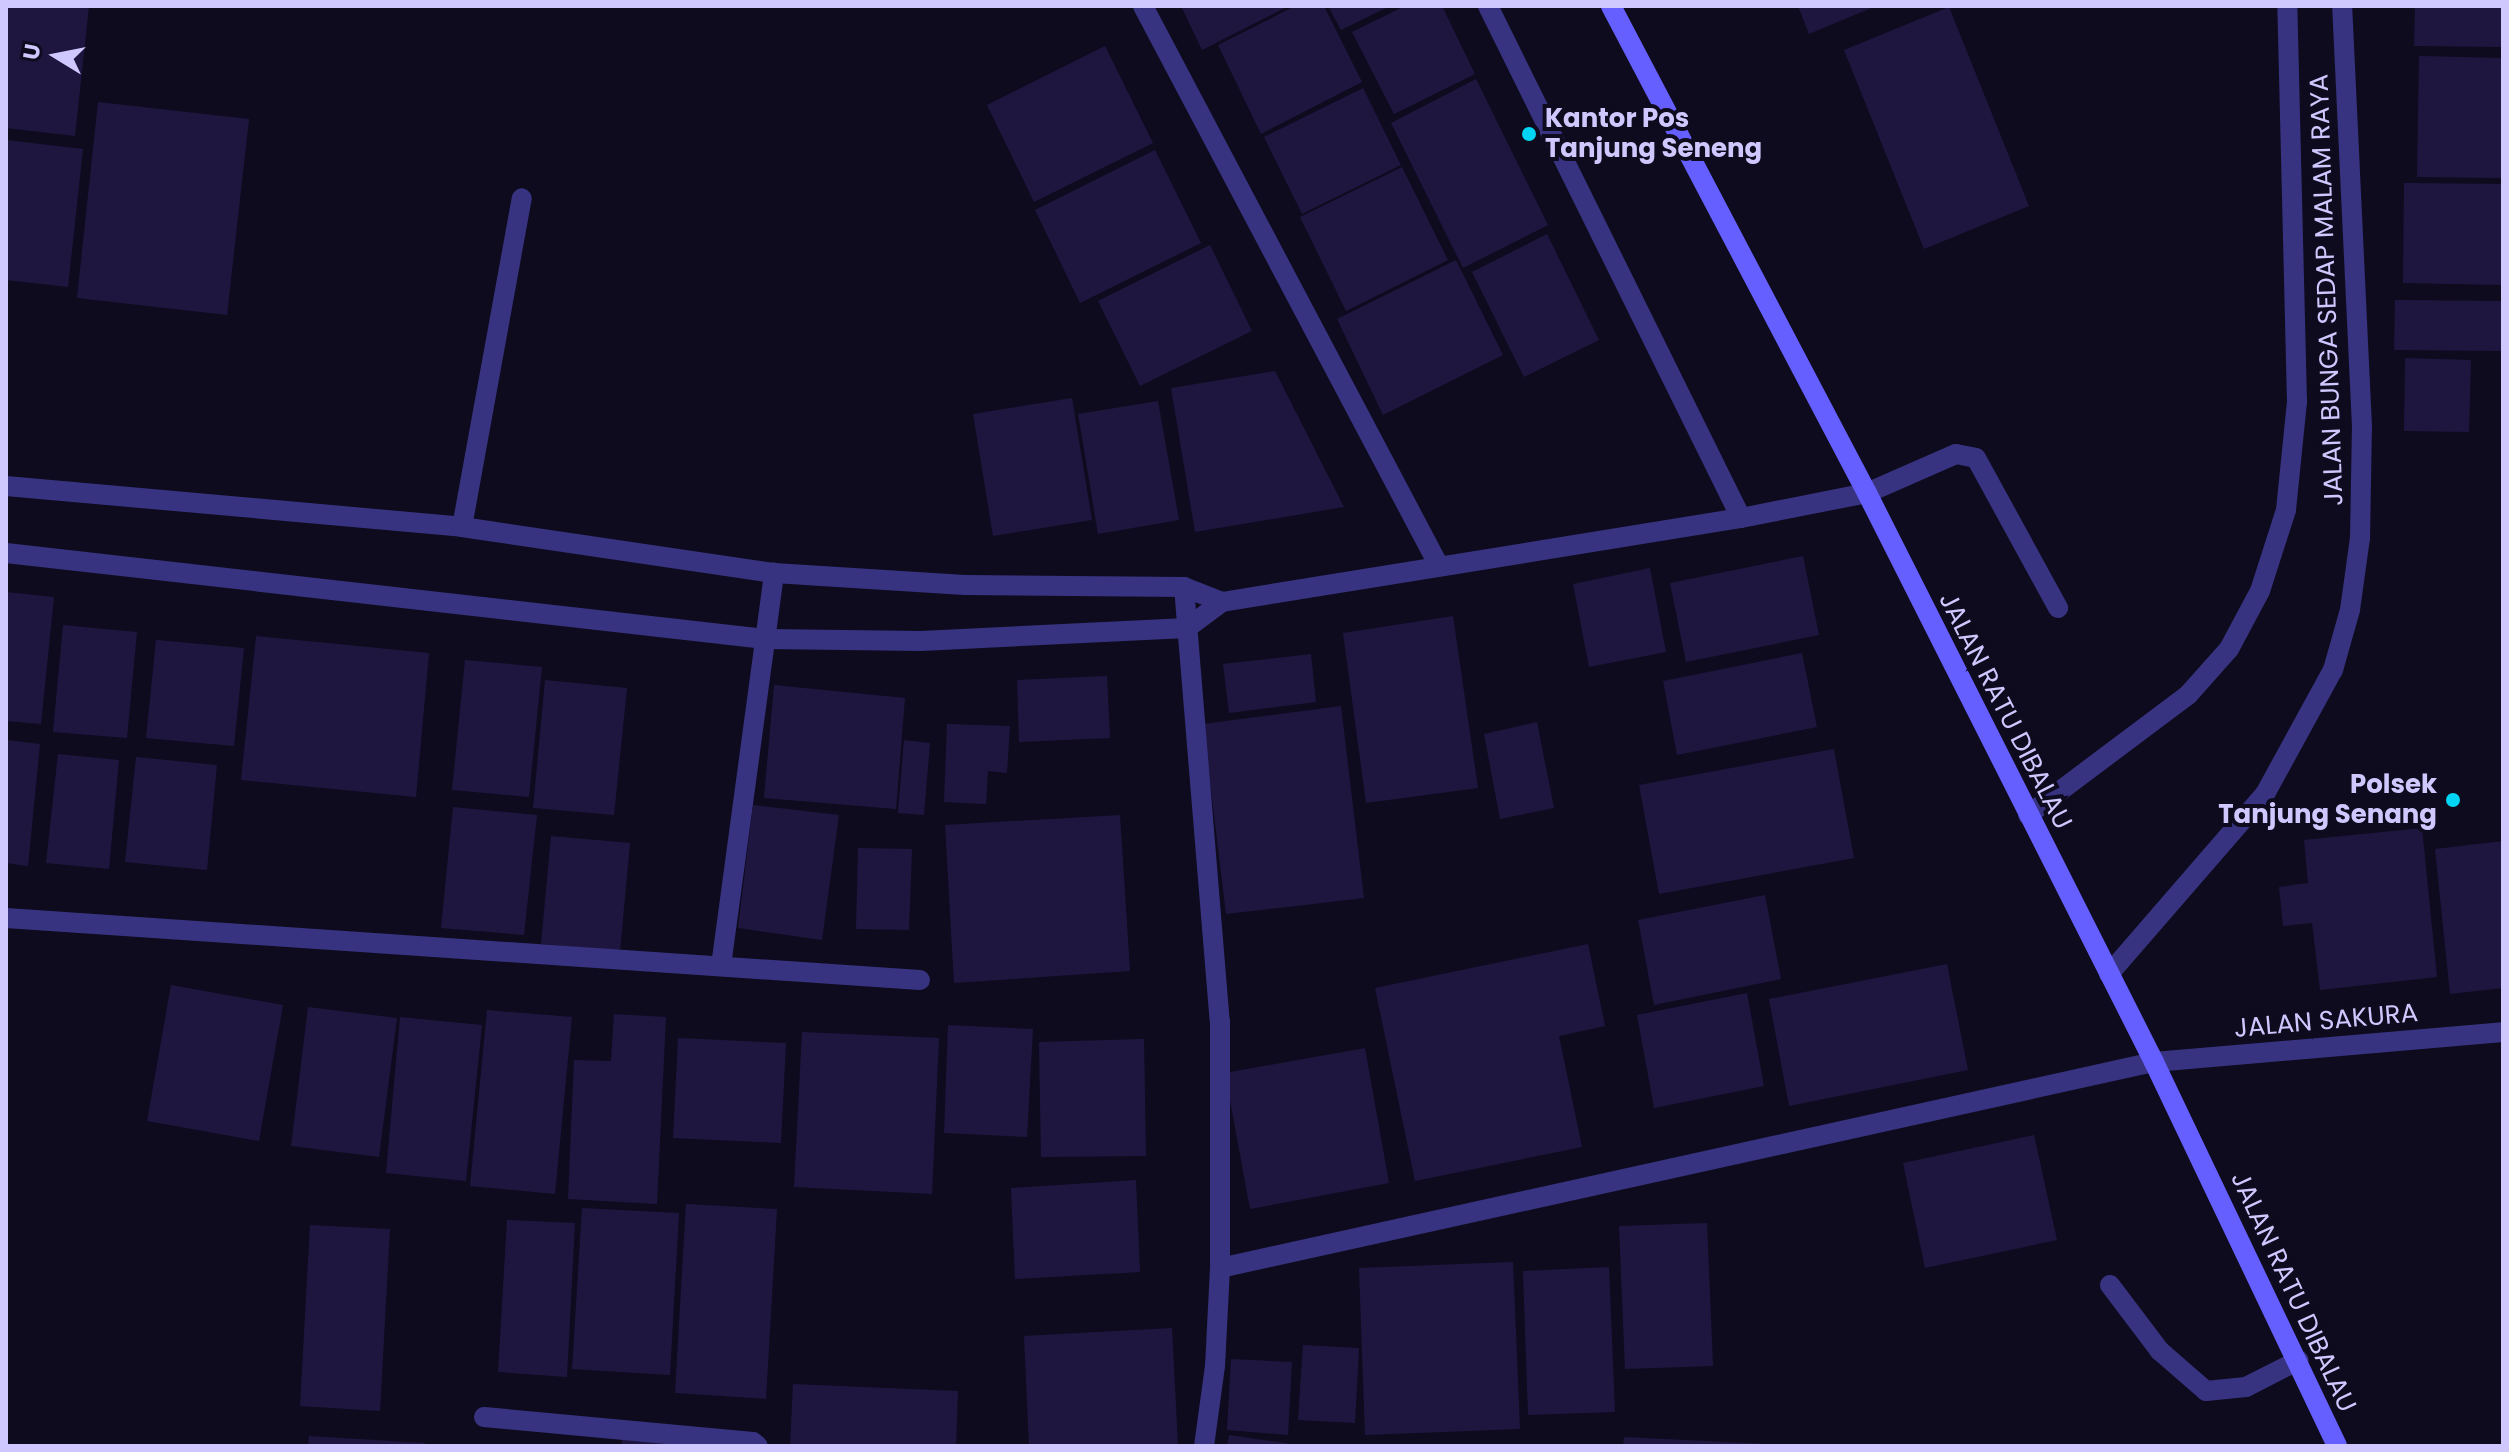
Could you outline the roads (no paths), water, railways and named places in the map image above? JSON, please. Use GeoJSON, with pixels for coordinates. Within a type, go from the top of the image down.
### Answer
{"type":"FeatureCollection","features":[{"type":"Feature","properties":{"kind":"main road","name":"JALAN RATU DIBALAU"},"geometry":{"type":"LineString","coordinates":[[1611,6],[1867,493],[2154,1062],[2299,1360],[2337,1446]]}},
{"type":"Feature","properties":{"kind":"street"},"geometry":{"type":"LineString","coordinates":[[1143,6],[1438,564]]}},
{"type":"Feature","properties":{"kind":"street"},"geometry":{"type":"LineString","coordinates":[[1488,6],[1741,518]]}},
{"type":"Feature","properties":{"kind":"street","name":"JALAN BUNGA SEDAP MALAM RAYA"},"geometry":{"type":"LineString","coordinates":[[2028,815],[2188,695],[2229,649],[2260,591],[2278,537],[2286,510],[2297,402],[2287,6]]}},
{"type":"Feature","properties":{"kind":"street","name":"JALAN BUNGA SEDAP MALAM RAYA"},"geometry":{"type":"LineString","coordinates":[[2109,974],[2265,794],[2333,670],[2350,610],[2360,538],[2362,427],[2342,6]]}},
{"type":"Feature","properties":{"kind":"street"},"geometry":{"type":"LineString","coordinates":[[462,527],[522,198]]}},
{"type":"Feature","properties":{"kind":"street"},"geometry":{"type":"LineString","coordinates":[[6,553],[766,639],[921,641],[1187,628],[1222,602],[1438,564],[1741,518],[1867,493],[1956,454],[1976,458],[2058,608]]}},
{"type":"Feature","properties":{"kind":"street"},"geometry":{"type":"LineString","coordinates":[[6,486],[462,527],[774,573],[965,585],[1184,587],[1222,602]]}},
{"type":"Feature","properties":{"kind":"street"},"geometry":{"type":"LineString","coordinates":[[721,966],[774,573]]}},
{"type":"Feature","properties":{"kind":"street"},"geometry":{"type":"LineString","coordinates":[[1184,587],[1220,1021],[1220,1268],[1215,1366],[1204,1446]]}},
{"type":"Feature","properties":{"kind":"street"},"geometry":{"type":"LineString","coordinates":[[6,918],[920,980]]}},
{"type":"Feature","properties":{"kind":"street","name":"JALAN SAKURA"},"geometry":{"type":"LineString","coordinates":[[1220,1268],[2154,1062],[2503,1032]]}},
{"type":"Feature","properties":{"kind":"street"},"geometry":{"type":"LineString","coordinates":[[2110,1285],[2160,1351],[2206,1391],[2246,1387],[2299,1360]]}},
{"type":"Feature","properties":{"kind":"street"},"geometry":{"type":"LineString","coordinates":[[484,1417],[753,1442],[758,1446]]}},
{"type":"Feature","properties":{"kind":"place","name":"Kantor Pos Tanjung Seneng"},"geometry":{"type":"Point","coordinates":[1529,134]}},
{"type":"Feature","properties":{"kind":"place","name":"Polsek Tanjung Senang"},"geometry":{"type":"Point","coordinates":[2453,800]}}]}
